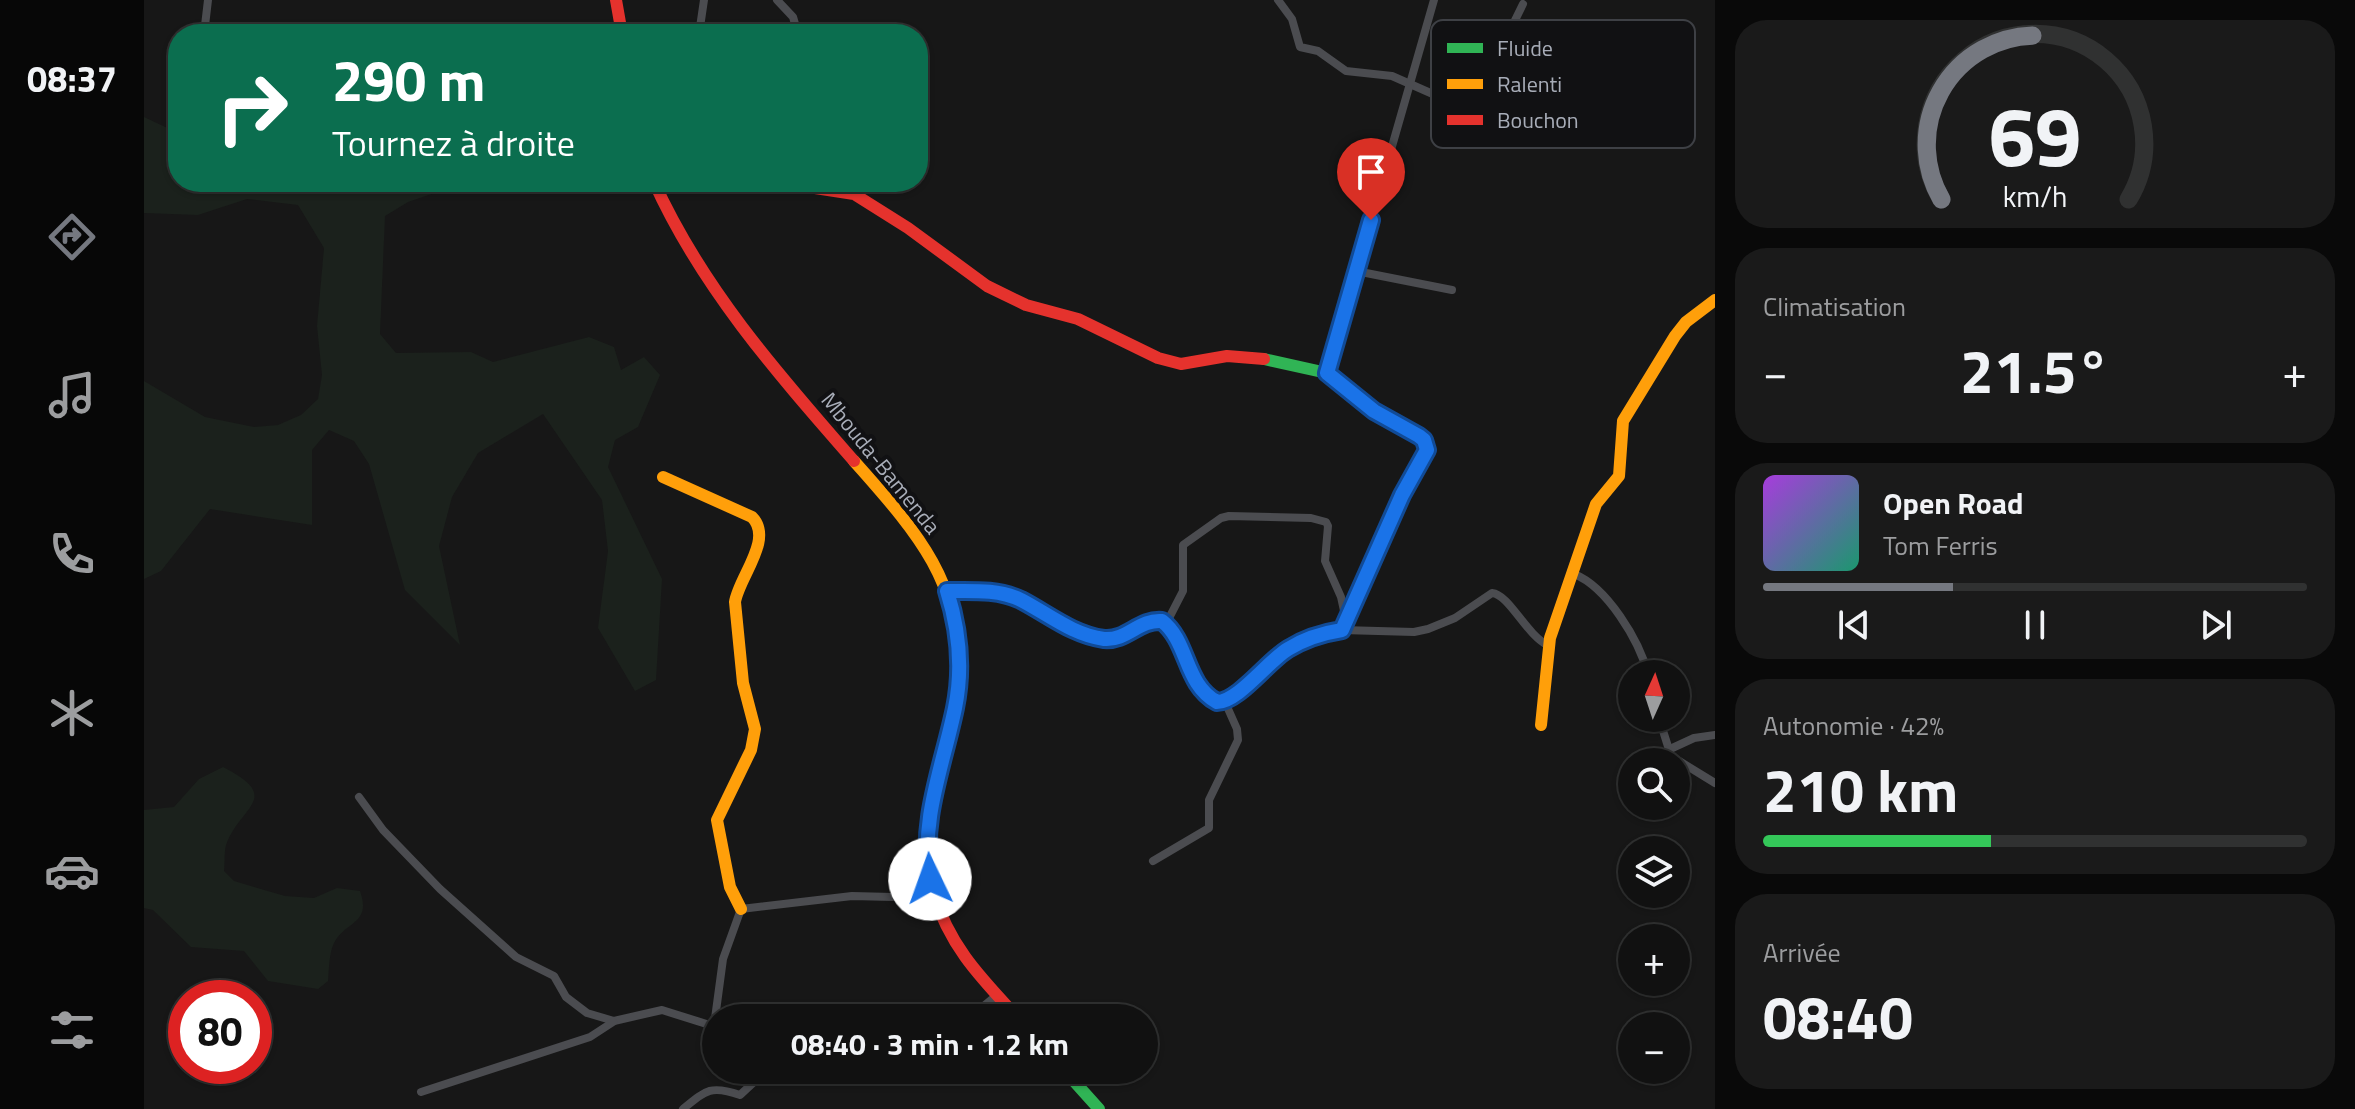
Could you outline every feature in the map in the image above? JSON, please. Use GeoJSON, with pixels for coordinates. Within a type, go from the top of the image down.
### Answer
{"type":"FeatureCollection","features":[{"type":"Feature","properties":{"kind":"main road"},"geometry":{"type":"LineString","coordinates":[[616,0],[620,24]]}},
{"type":"Feature","properties":{"kind":"main road","name":"Mbouda-Bamenda"},"geometry":{"type":"LineString","coordinates":[[658,192],[678,237],[714,291],[854,461],[913,526],[947,591],[956,618],[959,676],[956,707],[928,820],[927,861],[933,898],[943,925],[969,963],[1005,1004]]}},
{"type":"Feature","properties":{"kind":"main road"},"geometry":{"type":"LineString","coordinates":[[841,192],[854,194],[1004,295],[1026,305],[1078,319],[1158,358],[1181,364],[1227,356],[1260,358],[1327,373],[1374,411],[1419,436],[1426,444],[1426,454],[1402,495],[1344,625]]}},
{"type":"Feature","properties":{"kind":"main road"},"geometry":{"type":"LineString","coordinates":[[1541,725],[1549,646],[1596,504],[1619,476],[1620,435],[1628,410],[1681,329],[1715,300]]}},
{"type":"Feature","properties":{"kind":"main road"},"geometry":{"type":"LineString","coordinates":[[663,477],[752,517],[761,531],[760,541],[737,589],[735,602],[743,683],[755,729],[751,750],[717,820],[730,887],[741,909]]}},
{"type":"Feature","properties":{"kind":"main road"},"geometry":{"type":"LineString","coordinates":[[1077,1084],[1099,1109]]}},
{"type":"Feature","properties":{"kind":"street"},"geometry":{"type":"LineString","coordinates":[[205,24],[208,0]]}},
{"type":"Feature","properties":{"kind":"street"},"geometry":{"type":"LineString","coordinates":[[700,24],[704,0]]}},
{"type":"Feature","properties":{"kind":"street"},"geometry":{"type":"LineString","coordinates":[[777,0],[793,17],[795,24]]}},
{"type":"Feature","properties":{"kind":"street"},"geometry":{"type":"LineString","coordinates":[[1278,0],[1292,19],[1300,47],[1318,51],[1346,71],[1382,74],[1431,95]]}},
{"type":"Feature","properties":{"kind":"street"},"geometry":{"type":"LineString","coordinates":[[1327,373],[1434,0]]}},
{"type":"Feature","properties":{"kind":"street"},"geometry":{"type":"LineString","coordinates":[[1515,20],[1523,4]]}},
{"type":"Feature","properties":{"kind":"street"},"geometry":{"type":"LineString","coordinates":[[1356,271],[1452,290]]}},
{"type":"Feature","properties":{"kind":"street"},"geometry":{"type":"LineString","coordinates":[[1166,624],[1183,591],[1183,545],[1221,518],[1229,516],[1311,518],[1326,522],[1325,561],[1341,597],[1344,625]]}},
{"type":"Feature","properties":{"kind":"street"},"geometry":{"type":"LineString","coordinates":[[1574,574],[1598,588],[1641,650],[1644,660]]}},
{"type":"Feature","properties":{"kind":"street"},"geometry":{"type":"LineString","coordinates":[[947,591],[997,593],[1011,597],[1054,620],[1104,639],[1122,637],[1144,623],[1155,621],[1166,624],[1196,684],[1208,696],[1225,702],[1237,729],[1238,740],[1206,807],[1209,828],[1153,861]]}},
{"type":"Feature","properties":{"kind":"street"},"geometry":{"type":"LineString","coordinates":[[1225,702],[1288,649],[1344,625],[1414,632],[1428,629],[1455,618],[1492,593],[1504,597],[1533,637],[1549,646]]}},
{"type":"Feature","properties":{"kind":"street"},"geometry":{"type":"LineString","coordinates":[[1672,748],[1694,738],[1715,735]]}},
{"type":"Feature","properties":{"kind":"street"},"geometry":{"type":"LineString","coordinates":[[1690,768],[1715,783]]}},
{"type":"Feature","properties":{"kind":"street"},"geometry":{"type":"LineString","coordinates":[[359,797],[383,830],[440,889],[516,957],[554,976],[572,1002],[596,1018],[614,1021]]}},
{"type":"Feature","properties":{"kind":"street"},"geometry":{"type":"LineString","coordinates":[[718,1004],[723,959],[741,909],[852,896],[933,898]]}},
{"type":"Feature","properties":{"kind":"street"},"geometry":{"type":"LineString","coordinates":[[986,1004],[997,995]]}},
{"type":"Feature","properties":{"kind":"street"},"geometry":{"type":"LineString","coordinates":[[421,1092],[590,1037],[614,1021],[662,1010],[702,1022]]}},
{"type":"Feature","properties":{"kind":"street"},"geometry":{"type":"LineString","coordinates":[[683,1109],[702,1092],[719,1088],[740,1095],[752,1084]]}},
{"type":"Feature","properties":{"kind":"shaded area"},"geometry":{"type":"Polygon","coordinates":[[[144,117],[168,128],[168,192],[438,192],[408,202],[385,216],[380,334],[396,353],[471,352],[493,362],[589,337],[614,347],[621,370],[644,357],[660,375],[638,427],[615,440],[608,467],[662,579],[656,680],[635,691],[598,628],[608,551],[602,500],[543,414],[478,453],[452,497],[439,546],[460,645],[405,590],[369,464],[354,441],[329,430],[312,450],[312,525],[210,509],[161,571],[144,579],[144,381],[205,417],[254,427],[278,425],[301,415],[318,399],[322,375],[317,326],[324,248],[298,205],[247,199],[198,215],[144,213],[144,117]]]}},
{"type":"Feature","properties":{"kind":"shaded area"},"geometry":{"type":"Polygon","coordinates":[[[223,767],[251,787],[254,795],[253,803],[226,845],[224,871],[234,881],[285,896],[314,898],[337,888],[360,891],[363,910],[334,943],[328,981],[318,989],[267,980],[244,951],[191,947],[153,910],[144,908],[144,810],[174,807],[199,779],[223,767]]]}},
{"type":"Feature","properties":{"kind":"traffic: fast"},"geometry":{"type":"LineString","coordinates":[[1264,359],[1327,373],[1374,411],[1419,436],[1426,444],[1426,454],[1402,495],[1342,630]]}},
{"type":"Feature","properties":{"kind":"traffic: fast"},"geometry":{"type":"LineString","coordinates":[[1077,1084],[1099,1109]]}},
{"type":"Feature","properties":{"kind":"traffic: slow"},"geometry":{"type":"LineString","coordinates":[[1541,725],[1550,638],[1596,504],[1619,476],[1623,421],[1675,336],[1686,322],[1715,300]]}},
{"type":"Feature","properties":{"kind":"traffic: slow"},"geometry":{"type":"LineString","coordinates":[[854,461],[930,557],[952,610],[958,674],[928,834],[929,878],[933,892]]}},
{"type":"Feature","properties":{"kind":"traffic: slow"},"geometry":{"type":"LineString","coordinates":[[663,477],[752,517],[758,526],[757,547],[735,602],[743,683],[755,729],[751,750],[717,820],[730,887],[741,909]]}},
{"type":"Feature","properties":{"kind":"traffic: jam"},"geometry":{"type":"LineString","coordinates":[[616,0],[620,24]]}},
{"type":"Feature","properties":{"kind":"traffic: jam"},"geometry":{"type":"LineString","coordinates":[[659,192],[718,294],[797,396],[854,461]]}},
{"type":"Feature","properties":{"kind":"traffic: jam"},"geometry":{"type":"LineString","coordinates":[[841,192],[854,194],[908,228],[987,286],[1026,305],[1078,319],[1158,358],[1181,364],[1227,356],[1264,359]]}},
{"type":"Feature","properties":{"kind":"traffic: jam"},"geometry":{"type":"LineString","coordinates":[[933,892],[957,945],[1005,1004]]}},
{"type":"Feature","properties":{"kind":"route"},"geometry":{"type":"LineString","coordinates":[[930,879],[928,820],[956,707],[959,676],[956,618],[947,591],[980,591],[1019,599],[1054,620],[1104,639],[1122,637],[1144,623],[1162,621],[1170,629],[1196,684],[1217,702],[1231,698],[1288,649],[1325,633],[1342,630],[1402,495],[1427,450],[1419,436],[1374,411],[1327,373],[1371,220]]}}]}
